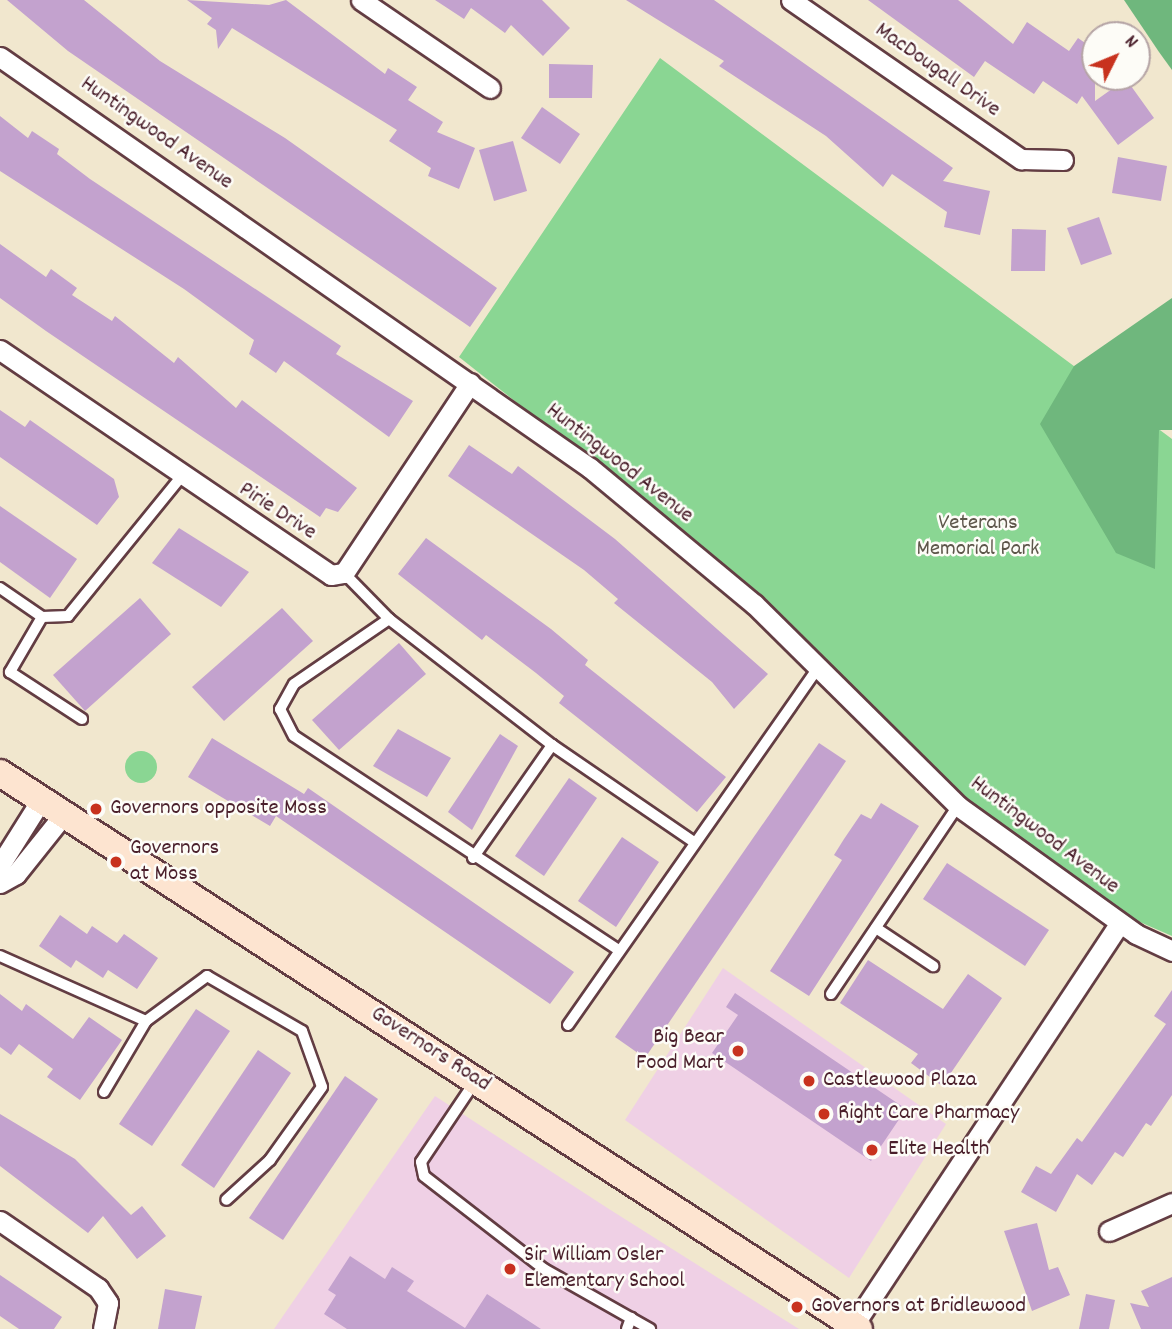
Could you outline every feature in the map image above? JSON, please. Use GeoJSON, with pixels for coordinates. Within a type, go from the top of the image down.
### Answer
{"type":"FeatureCollection","features":[{"type":"Feature","properties":{"kind":"main road","name":"Governors Road"},"geometry":{"type":"LineString","coordinates":[[0,773],[855,1328]]}},
{"type":"Feature","properties":{"kind":"street"},"geometry":{"type":"LineString","coordinates":[[362,0],[490,88]]}},
{"type":"Feature","properties":{"kind":"street","name":"MacDougall Drive"},"geometry":{"type":"LineString","coordinates":[[792,0],[1021,159],[1063,160]]}},
{"type":"Feature","properties":{"kind":"street","name":"Huntingwood Avenue"},"geometry":{"type":"LineString","coordinates":[[0,57],[590,468],[734,587],[958,806],[1120,923],[1172,951]]}},
{"type":"Feature","properties":{"kind":"street","name":"Pirie Drive"},"geometry":{"type":"LineString","coordinates":[[0,350],[180,478],[310,563],[331,575],[344,573]]}},
{"type":"Feature","properties":{"kind":"street"},"geometry":{"type":"LineString","coordinates":[[344,573],[470,383]]}},
{"type":"Feature","properties":{"kind":"street"},"geometry":{"type":"LineString","coordinates":[[0,865],[41,800]]}},
{"type":"Feature","properties":{"kind":"street"},"geometry":{"type":"LineString","coordinates":[[0,883],[16,874],[64,814]]}},
{"type":"Feature","properties":{"kind":"street"},"geometry":{"type":"LineString","coordinates":[[855,1328],[1120,923]]}},
{"type":"Feature","properties":{"kind":"street"},"geometry":{"type":"LineString","coordinates":[[1109,1231],[1172,1202]]}},
{"type":"Feature","properties":{"kind":"street"},"geometry":{"type":"LineString","coordinates":[[0,1221],[98,1288],[108,1303],[103,1329]]}},
{"type":"Feature","properties":{"kind":"lane"},"geometry":{"type":"LineString","coordinates":[[0,588],[42,617],[68,616],[89,597],[180,478]]}},
{"type":"Feature","properties":{"kind":"lane"},"geometry":{"type":"LineString","coordinates":[[344,573],[389,619],[552,745],[695,843]]}},
{"type":"Feature","properties":{"kind":"lane"},"geometry":{"type":"LineString","coordinates":[[42,617],[10,672],[82,719]]}},
{"type":"Feature","properties":{"kind":"lane"},"geometry":{"type":"LineString","coordinates":[[389,619],[294,684],[280,709],[294,736],[473,858],[619,950]]}},
{"type":"Feature","properties":{"kind":"lane"},"geometry":{"type":"LineString","coordinates":[[568,1025],[817,669]]}},
{"type":"Feature","properties":{"kind":"lane"},"geometry":{"type":"LineString","coordinates":[[473,858],[552,745]]}},
{"type":"Feature","properties":{"kind":"lane"},"geometry":{"type":"LineString","coordinates":[[831,994],[958,806]]}},
{"type":"Feature","properties":{"kind":"lane"},"geometry":{"type":"LineString","coordinates":[[876,928],[933,966]]}},
{"type":"Feature","properties":{"kind":"lane"},"geometry":{"type":"LineString","coordinates":[[0,956],[146,1021]]}},
{"type":"Feature","properties":{"kind":"lane"},"geometry":{"type":"LineString","coordinates":[[104,1092],[146,1021],[207,976],[302,1031],[322,1087],[270,1160],[226,1200]]}},
{"type":"Feature","properties":{"kind":"lane"},"geometry":{"type":"LineString","coordinates":[[476,1080],[421,1162],[424,1176],[544,1269],[650,1329]]}},
{"type":"Feature","properties":{"kind":"lane"},"geometry":{"type":"LineString","coordinates":[[627,1329],[631,1318]]}},
{"type":"Feature","properties":{"kind":"shaded area"},"geometry":{"type":"Polygon","coordinates":[[[723,968],[946,1124],[849,1278],[625,1120],[723,968]]]}},
{"type":"Feature","properties":{"kind":"shaded area","name":"Sir William Osler Elementary School"},"geometry":{"type":"Polygon","coordinates":[[[435,1096],[609,1209],[799,1329],[274,1329],[435,1096]]]}},
{"type":"Feature","properties":{"kind":"green space"},"geometry":{"type":"Polygon","coordinates":[[[1124,0],[1172,0],[1172,70],[1151,40],[1151,21],[1138,21],[1124,0]]]}},
{"type":"Feature","properties":{"kind":"green space","name":"Veterans Memorial Park"},"geometry":{"type":"Polygon","coordinates":[[[660,58],[1172,439],[1172,936],[1126,916],[966,800],[733,573],[459,357],[660,58]]]}},
{"type":"Feature","properties":{"kind":"green space"},"geometry":{"type":"Polygon","coordinates":[[[1172,298],[1172,430],[1159,430],[1155,569],[1116,553],[1040,424],[1074,366],[1172,298]]]}},
{"type":"Feature","properties":{"kind":"green space"},"geometry":{"type":"Polygon","coordinates":[[[141,751],[152,756],[157,767],[152,778],[141,783],[130,778],[125,767],[130,756],[141,751]]]}},
{"type":"Feature","properties":{"kind":"building"},"geometry":{"type":"Polygon","coordinates":[[[7,0],[84,0],[160,61],[285,138],[497,288],[470,327],[68,51],[7,0]]]}},
{"type":"Feature","properties":{"kind":"building"},"geometry":{"type":"Polygon","coordinates":[[[187,0],[269,5],[286,0],[385,74],[388,68],[417,87],[408,100],[443,122],[437,132],[475,148],[459,189],[428,176],[431,168],[389,141],[397,130],[232,28],[218,49],[216,30],[207,24],[212,18],[187,0]]]}},
{"type":"Feature","properties":{"kind":"building"},"geometry":{"type":"Polygon","coordinates":[[[435,0],[542,0],[570,28],[543,56],[511,25],[505,33],[471,8],[464,19],[435,0]]]}},
{"type":"Feature","properties":{"kind":"building"},"geometry":{"type":"Polygon","coordinates":[[[626,0],[714,0],[953,168],[943,181],[990,191],[980,235],[944,227],[947,212],[892,174],[883,187],[826,136],[719,66],[724,61],[626,0]]]}},
{"type":"Feature","properties":{"kind":"building"},"geometry":{"type":"Polygon","coordinates":[[[868,0],[958,0],[1013,44],[1027,22],[1069,51],[1078,38],[1081,40],[1081,91],[1095,91],[1095,101],[1109,91],[1135,91],[1154,118],[1118,145],[1082,96],[1077,104],[1043,81],[1034,94],[985,61],[974,77],[868,0]]]}},
{"type":"Feature","properties":{"kind":"building"},"geometry":{"type":"Polygon","coordinates":[[[549,64],[593,65],[592,98],[549,98],[549,64]]]}},
{"type":"Feature","properties":{"kind":"building"},"geometry":{"type":"Polygon","coordinates":[[[542,107],[580,134],[560,164],[521,138],[542,107]]]}},
{"type":"Feature","properties":{"kind":"building"},"geometry":{"type":"Polygon","coordinates":[[[0,116],[28,138],[32,131],[59,149],[57,154],[90,179],[341,346],[336,354],[413,401],[389,437],[284,361],[276,373],[249,354],[254,340],[184,289],[0,171],[0,116]]]}},
{"type":"Feature","properties":{"kind":"building"},"geometry":{"type":"Polygon","coordinates":[[[513,141],[527,191],[494,201],[479,150],[513,141]]]}},
{"type":"Feature","properties":{"kind":"building"},"geometry":{"type":"Polygon","coordinates":[[[1118,157],[1167,166],[1161,201],[1112,193],[1118,157]]]}},
{"type":"Feature","properties":{"kind":"building"},"geometry":{"type":"Polygon","coordinates":[[[1099,217],[1112,254],[1081,265],[1067,228],[1099,217]]]}},
{"type":"Feature","properties":{"kind":"building"},"geometry":{"type":"Polygon","coordinates":[[[1012,229],[1046,230],[1045,271],[1011,271],[1012,229]]]}},
{"type":"Feature","properties":{"kind":"building"},"geometry":{"type":"Polygon","coordinates":[[[0,244],[46,277],[51,269],[77,288],[72,295],[112,321],[115,316],[174,363],[178,357],[236,408],[242,400],[357,488],[338,512],[326,508],[320,517],[46,331],[0,298],[0,244]]]}},
{"type":"Feature","properties":{"kind":"building"},"geometry":{"type":"Polygon","coordinates":[[[0,410],[25,427],[30,420],[114,479],[119,497],[97,525],[0,457],[0,410]]]}},
{"type":"Feature","properties":{"kind":"building"},"geometry":{"type":"Polygon","coordinates":[[[469,445],[512,474],[518,466],[615,539],[768,674],[734,709],[712,682],[614,603],[618,599],[584,570],[448,476],[469,445]]]}},
{"type":"Feature","properties":{"kind":"building"},"geometry":{"type":"Polygon","coordinates":[[[0,506],[77,559],[50,598],[0,562],[0,506]]]}},
{"type":"Feature","properties":{"kind":"building"},"geometry":{"type":"Polygon","coordinates":[[[179,528],[249,572],[221,607],[152,563],[179,528]]]}},
{"type":"Feature","properties":{"kind":"building"},"geometry":{"type":"Polygon","coordinates":[[[426,538],[551,629],[588,660],[585,665],[726,777],[697,812],[559,703],[564,696],[536,673],[486,635],[482,640],[398,574],[426,538]]]}},
{"type":"Feature","properties":{"kind":"building"},"geometry":{"type":"Polygon","coordinates":[[[140,598],[171,634],[85,711],[53,675],[140,598]]]}},
{"type":"Feature","properties":{"kind":"building"},"geometry":{"type":"Polygon","coordinates":[[[282,608],[313,641],[224,721],[192,687],[282,608]]]}},
{"type":"Feature","properties":{"kind":"building"},"geometry":{"type":"Polygon","coordinates":[[[399,643],[426,674],[339,750],[312,720],[399,643]]]}},
{"type":"Feature","properties":{"kind":"building"},"geometry":{"type":"Polygon","coordinates":[[[398,729],[451,758],[427,797],[373,766],[398,729]]]}},
{"type":"Feature","properties":{"kind":"building"},"geometry":{"type":"Polygon","coordinates":[[[500,734],[518,746],[472,830],[448,812],[500,734]]]}},
{"type":"Feature","properties":{"kind":"building"},"geometry":{"type":"Polygon","coordinates":[[[212,738],[304,794],[308,788],[574,972],[550,1004],[276,816],[270,826],[188,777],[212,738]]]}},
{"type":"Feature","properties":{"kind":"building"},"geometry":{"type":"Polygon","coordinates":[[[819,743],[846,761],[645,1058],[615,1037],[819,743]]]}},
{"type":"Feature","properties":{"kind":"building"},"geometry":{"type":"Polygon","coordinates":[[[569,778],[597,798],[544,876],[515,856],[569,778]]]}},
{"type":"Feature","properties":{"kind":"building"},"geometry":{"type":"Polygon","coordinates":[[[881,803],[919,826],[809,996],[770,971],[842,860],[834,855],[844,839],[861,814],[871,819],[881,803]]]}},
{"type":"Feature","properties":{"kind":"building"},"geometry":{"type":"Polygon","coordinates":[[[622,837],[659,862],[616,927],[578,901],[622,837]]]}},
{"type":"Feature","properties":{"kind":"building"},"geometry":{"type":"Polygon","coordinates":[[[947,863],[1049,930],[1025,966],[923,899],[947,863]]]}},
{"type":"Feature","properties":{"kind":"building"},"geometry":{"type":"Polygon","coordinates":[[[60,915],[87,934],[92,926],[117,943],[124,934],[158,958],[137,989],[108,970],[103,978],[76,960],[71,968],[39,946],[60,915]]]}},
{"type":"Feature","properties":{"kind":"building"},"geometry":{"type":"Polygon","coordinates":[[[868,960],[943,1009],[968,974],[1002,998],[942,1086],[911,1063],[918,1054],[840,1003],[868,960]]]}},
{"type":"Feature","properties":{"kind":"building"},"geometry":{"type":"Polygon","coordinates":[[[1172,990],[1172,1095],[1151,1126],[1146,1123],[1123,1157],[1115,1152],[1092,1185],[1077,1174],[1056,1212],[1021,1192],[1036,1166],[1051,1174],[1077,1138],[1082,1142],[1166,1024],[1154,1016],[1172,990]]]}},
{"type":"Feature","properties":{"kind":"building","name":"Castlewood Plaza"},"geometry":{"type":"Polygon","coordinates":[[[735,993],[906,1109],[871,1161],[712,1053],[738,1015],[726,1007],[735,993]]]}},
{"type":"Feature","properties":{"kind":"building"},"geometry":{"type":"Polygon","coordinates":[[[0,994],[22,1011],[26,1004],[73,1039],[89,1017],[122,1040],[80,1100],[47,1077],[53,1069],[19,1044],[11,1055],[0,1047],[0,994]]]}},
{"type":"Feature","properties":{"kind":"building"},"geometry":{"type":"Polygon","coordinates":[[[196,1009],[230,1031],[152,1146],[119,1124],[196,1009]]]}},
{"type":"Feature","properties":{"kind":"building"},"geometry":{"type":"Polygon","coordinates":[[[258,1050],[291,1073],[214,1188],[181,1165],[258,1050]]]}},
{"type":"Feature","properties":{"kind":"building"},"geometry":{"type":"Polygon","coordinates":[[[345,1076],[378,1099],[283,1240],[249,1218],[345,1076]]]}},
{"type":"Feature","properties":{"kind":"building"},"geometry":{"type":"Polygon","coordinates":[[[0,1114],[75,1159],[131,1215],[142,1206],[166,1236],[137,1259],[103,1216],[88,1233],[0,1166],[0,1114]]]}},
{"type":"Feature","properties":{"kind":"building"},"geometry":{"type":"Polygon","coordinates":[[[1037,1223],[1049,1270],[1058,1267],[1070,1295],[1032,1311],[1004,1231],[1037,1223]]]}},
{"type":"Feature","properties":{"kind":"building"},"geometry":{"type":"Polygon","coordinates":[[[350,1256],[385,1279],[392,1267],[414,1281],[407,1291],[465,1328],[487,1294],[541,1329],[347,1329],[324,1314],[336,1295],[328,1290],[350,1256]]]}},
{"type":"Feature","properties":{"kind":"building"},"geometry":{"type":"Polygon","coordinates":[[[0,1275],[62,1317],[54,1329],[19,1329],[0,1316],[0,1275]]]}},
{"type":"Feature","properties":{"kind":"building"},"geometry":{"type":"Polygon","coordinates":[[[1172,1277],[1172,1329],[1141,1329],[1130,1303],[1149,1307],[1141,1291],[1172,1277]]]}},
{"type":"Feature","properties":{"kind":"building"},"geometry":{"type":"Polygon","coordinates":[[[165,1289],[202,1296],[195,1329],[158,1329],[165,1289]]]}},
{"type":"Feature","properties":{"kind":"building"},"geometry":{"type":"Polygon","coordinates":[[[1086,1294],[1115,1300],[1109,1329],[1079,1329],[1086,1294]]]}},
{"type":"Feature","properties":{"kind":"place","name":"Governors opposite Moss"},"geometry":{"type":"Point","coordinates":[96,809]}},
{"type":"Feature","properties":{"kind":"place","name":"Governors at Moss"},"geometry":{"type":"Point","coordinates":[116,862]}},
{"type":"Feature","properties":{"kind":"place","name":"Big Bear Food Mart"},"geometry":{"type":"Point","coordinates":[738,1051]}},
{"type":"Feature","properties":{"kind":"place","name":"Castlewood Plaza"},"geometry":{"type":"Point","coordinates":[809,1081]}},
{"type":"Feature","properties":{"kind":"place","name":"Right Care Pharmacy"},"geometry":{"type":"Point","coordinates":[824,1114]}},
{"type":"Feature","properties":{"kind":"place","name":"Elite Health"},"geometry":{"type":"Point","coordinates":[872,1150]}},
{"type":"Feature","properties":{"kind":"place","name":"Sir William Osler Elementary School"},"geometry":{"type":"Point","coordinates":[510,1269]}},
{"type":"Feature","properties":{"kind":"place","name":"Governors at Bridlewood"},"geometry":{"type":"Point","coordinates":[797,1307]}}]}
